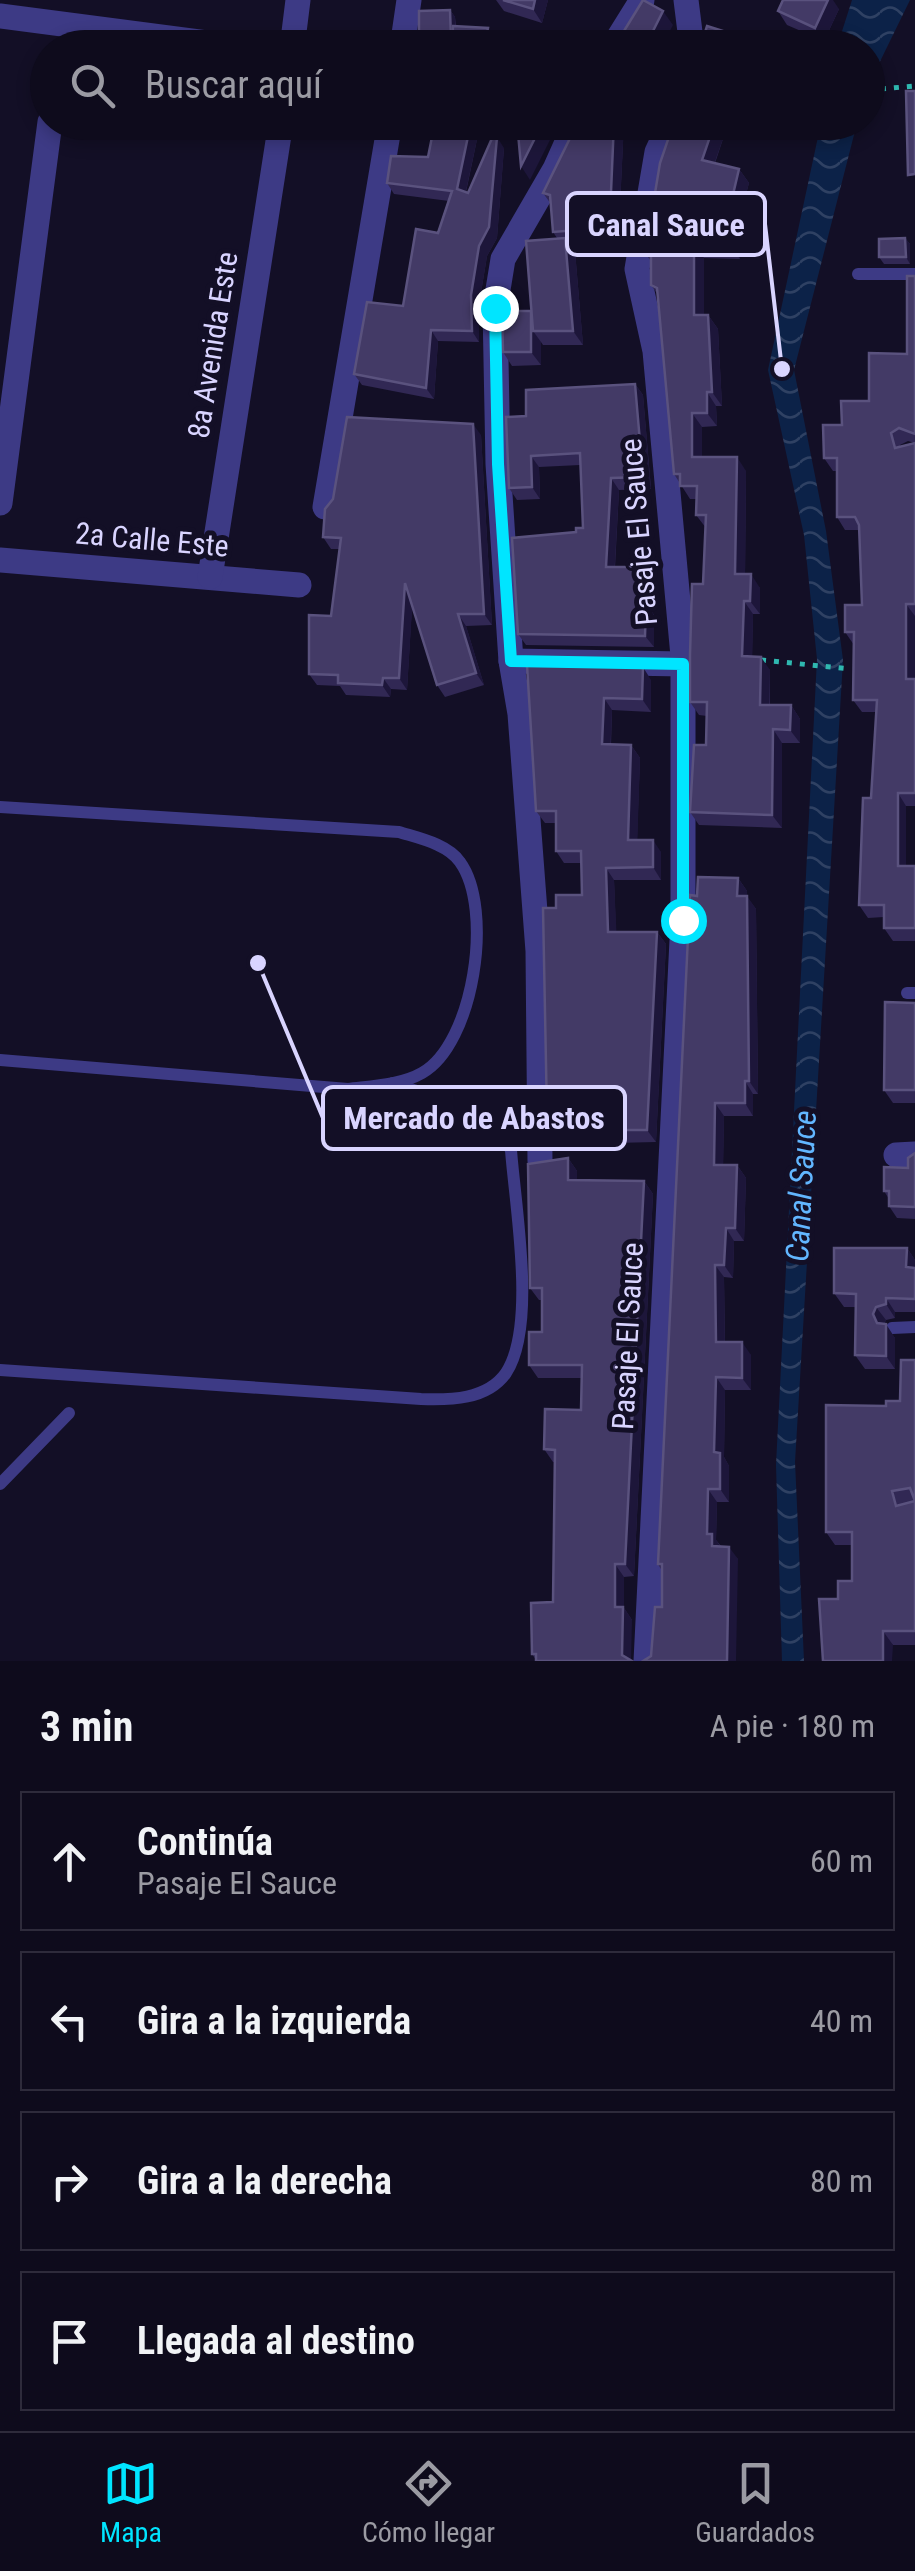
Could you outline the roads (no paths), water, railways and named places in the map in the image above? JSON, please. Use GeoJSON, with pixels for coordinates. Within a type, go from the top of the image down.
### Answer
{"type":"FeatureCollection","features":[{"type":"Feature","properties":{"kind":"street"},"geometry":{"type":"LineString","coordinates":[[294,30],[298,0]]}},
{"type":"Feature","properties":{"kind":"street"},"geometry":{"type":"LineString","coordinates":[[405,30],[410,0]]}},
{"type":"Feature","properties":{"kind":"street"},"geometry":{"type":"LineString","coordinates":[[623,30],[642,0]]}},
{"type":"Feature","properties":{"kind":"street"},"geometry":{"type":"LineString","coordinates":[[686,0],[690,30]]}},
{"type":"Feature","properties":{"kind":"street"},"geometry":{"type":"LineString","coordinates":[[0,16],[43,30]]}},
{"type":"Feature","properties":{"kind":"street"},"geometry":{"type":"LineString","coordinates":[[0,503],[48,140]]}},
{"type":"Feature","properties":{"kind":"street","name":"8a Avenida Este"},"geometry":{"type":"LineString","coordinates":[[210,577],[277,140]]}},
{"type":"Feature","properties":{"kind":"street"},"geometry":{"type":"LineString","coordinates":[[326,507],[387,140]]}},
{"type":"Feature","properties":{"kind":"street"},"geometry":{"type":"LineString","coordinates":[[540,1161],[538,952],[520,714],[511,661],[498,464],[495,308],[504,260],[568,140]]}},
{"type":"Feature","properties":{"kind":"street","name":"Pasaje El Sauce"},"geometry":{"type":"LineString","coordinates":[[646,1661],[683,920],[683,664],[655,352],[637,269],[657,152],[663,140]]}},
{"type":"Feature","properties":{"kind":"street","name":"2a Calle Este"},"geometry":{"type":"LineString","coordinates":[[0,560],[299,585]]}},
{"type":"Feature","properties":{"kind":"street"},"geometry":{"type":"LineString","coordinates":[[511,661],[683,664]]}},
{"type":"Feature","properties":{"kind":"lane"},"geometry":{"type":"LineString","coordinates":[[858,274],[915,274]]}},
{"type":"Feature","properties":{"kind":"lane"},"geometry":{"type":"LineString","coordinates":[[0,807],[399,832],[434,844],[459,860],[472,889],[477,921],[470,996],[448,1050],[423,1072],[393,1083],[348,1089],[0,1060]]}},
{"type":"Feature","properties":{"kind":"lane"},"geometry":{"type":"LineString","coordinates":[[0,1370],[454,1400],[483,1392],[505,1374],[518,1331],[521,1302],[511,1150],[501,1133],[485,1120],[393,1083]]}},
{"type":"Feature","properties":{"kind":"lane"},"geometry":{"type":"LineString","coordinates":[[892,1328],[915,1327]]}},
{"type":"Feature","properties":{"kind":"lane"},"geometry":{"type":"LineString","coordinates":[[0,1484],[69,1414]]}},
{"type":"Feature","properties":{"kind":"water"},"geometry":{"type":"Polygon","coordinates":[[[852,0],[910,0],[885,51],[885,30],[842,30],[852,0]]]}},
{"type":"Feature","properties":{"kind":"water"},"geometry":{"type":"Polygon","coordinates":[[[817,140],[853,140],[794,370],[826,531],[843,660],[795,1462],[804,1661],[782,1661],[776,1465],[817,659],[804,535],[768,370],[817,140]]]}},
{"type":"Feature","properties":{"kind":"place","name":"Canal Sauce"},"geometry":{"type":"Point","coordinates":[782,369]}},
{"type":"Feature","properties":{"kind":"place","name":"Mercado de Abastos"},"geometry":{"type":"Point","coordinates":[258,963]}}]}
